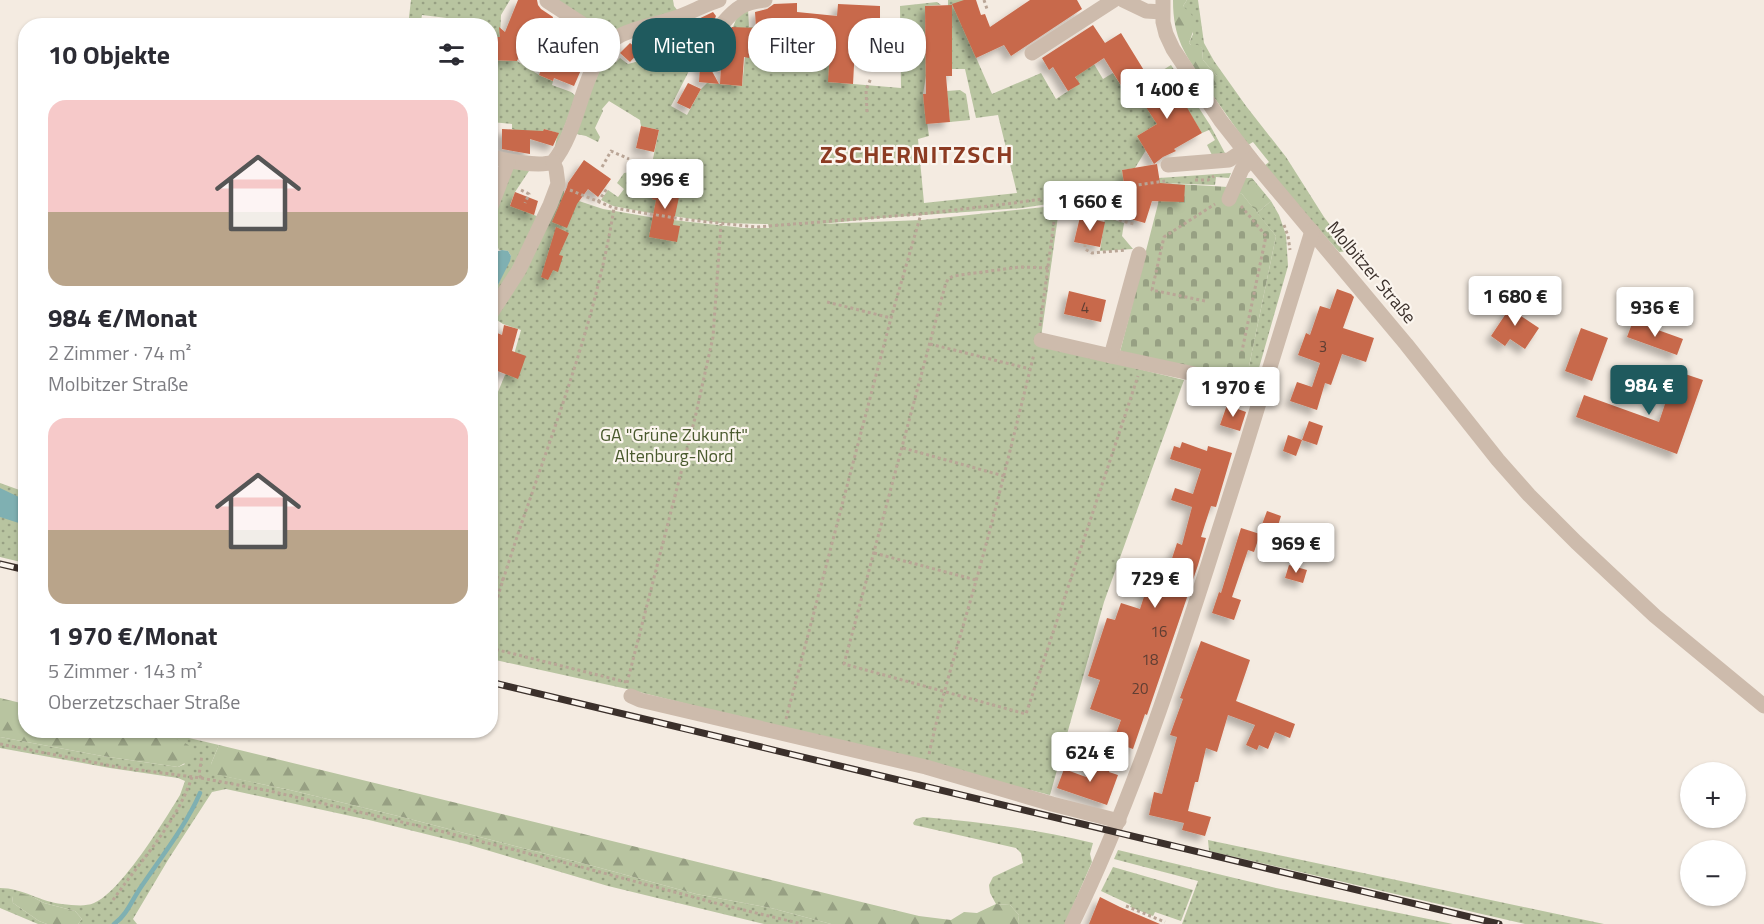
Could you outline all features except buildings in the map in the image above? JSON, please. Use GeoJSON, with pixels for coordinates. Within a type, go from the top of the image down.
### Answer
{"type":"FeatureCollection","features":[{"type":"Feature","properties":{"kind":"street"},"geometry":{"type":"LineString","coordinates":[[620,36],[627,31],[687,14],[719,0]]}},
{"type":"Feature","properties":{"kind":"street"},"geometry":{"type":"LineString","coordinates":[[728,18],[738,7],[749,2],[765,0]]}},
{"type":"Feature","properties":{"kind":"street"},"geometry":{"type":"LineString","coordinates":[[1032,53],[1114,0]]}},
{"type":"Feature","properties":{"kind":"street"},"geometry":{"type":"LineString","coordinates":[[1123,0],[1146,11],[1163,6]]}},
{"type":"Feature","properties":{"kind":"street"},"geometry":{"type":"LineString","coordinates":[[547,1],[573,18]]}},
{"type":"Feature","properties":{"kind":"street","name":"Molbitzer Straße"},"geometry":{"type":"LineString","coordinates":[[1163,6],[1166,34],[1173,49],[1221,121],[1406,344],[1498,460],[1576,542],[1655,615],[1764,706]]}},
{"type":"Feature","properties":{"kind":"street"},"geometry":{"type":"LineString","coordinates":[[498,158],[508,162],[547,165],[553,162],[564,144],[590,72]]}},
{"type":"Feature","properties":{"kind":"street"},"geometry":{"type":"LineString","coordinates":[[1168,165],[1229,160],[1247,154]]}},
{"type":"Feature","properties":{"kind":"street"},"geometry":{"type":"LineString","coordinates":[[1229,199],[1247,154]]}},
{"type":"Feature","properties":{"kind":"street"},"geometry":{"type":"LineString","coordinates":[[498,188],[508,162]]}},
{"type":"Feature","properties":{"kind":"street"},"geometry":{"type":"LineString","coordinates":[[498,303],[519,270],[558,184],[553,162]]}},
{"type":"Feature","properties":{"kind":"street"},"geometry":{"type":"LineString","coordinates":[[1072,924],[1119,821],[1175,667],[1312,231]]}},
{"type":"Feature","properties":{"kind":"street"},"geometry":{"type":"LineString","coordinates":[[1111,356],[1133,252]]}},
{"type":"Feature","properties":{"kind":"street"},"geometry":{"type":"LineString","coordinates":[[1039,340],[1264,388]]}},
{"type":"Feature","properties":{"kind":"street"},"geometry":{"type":"LineString","coordinates":[[629,689],[640,700],[926,767],[1119,821]]}},
{"type":"Feature","properties":{"kind":"path"},"geometry":{"type":"LineString","coordinates":[[984,0],[987,9]]}},
{"type":"Feature","properties":{"kind":"path"},"geometry":{"type":"LineString","coordinates":[[867,112],[866,90],[871,78]]}},
{"type":"Feature","properties":{"kind":"path"},"geometry":{"type":"LineString","coordinates":[[602,167],[611,151],[629,159]]}},
{"type":"Feature","properties":{"kind":"path"},"geometry":{"type":"LineString","coordinates":[[1188,180],[1208,180]]}},
{"type":"Feature","properties":{"kind":"path"},"geometry":{"type":"LineString","coordinates":[[558,184],[614,208],[756,227],[921,214],[1167,181]]}},
{"type":"Feature","properties":{"kind":"path"},"geometry":{"type":"LineString","coordinates":[[598,202],[608,187]]}},
{"type":"Feature","properties":{"kind":"path"},"geometry":{"type":"LineString","coordinates":[[521,190],[529,194],[525,203]]}},
{"type":"Feature","properties":{"kind":"path"},"geometry":{"type":"LineString","coordinates":[[926,767],[1039,340],[1056,207],[1063,196]]}},
{"type":"Feature","properties":{"kind":"path"},"geometry":{"type":"LineString","coordinates":[[1205,302],[1152,290],[1164,237],[1225,198],[1239,203],[1266,236],[1242,351]]}},
{"type":"Feature","properties":{"kind":"path"},"geometry":{"type":"LineString","coordinates":[[1287,201],[1278,208],[1288,236],[1290,270],[1299,273]]}},
{"type":"Feature","properties":{"kind":"path"},"geometry":{"type":"LineString","coordinates":[[498,597],[556,424],[592,305],[614,208]]}},
{"type":"Feature","properties":{"kind":"path"},"geometry":{"type":"LineString","coordinates":[[783,733],[891,318],[921,214]]}},
{"type":"Feature","properties":{"kind":"path"},"geometry":{"type":"LineString","coordinates":[[1093,219],[1095,214],[1134,224]]}},
{"type":"Feature","properties":{"kind":"path"},"geometry":{"type":"LineString","coordinates":[[498,650],[629,689],[713,337],[721,224]]}},
{"type":"Feature","properties":{"kind":"path"},"geometry":{"type":"LineString","coordinates":[[1085,244],[1085,249],[1092,253],[1133,252]]}},
{"type":"Feature","properties":{"kind":"path"},"geometry":{"type":"LineString","coordinates":[[1048,268],[1020,267],[952,276],[948,279],[843,664],[1026,714],[1142,363]]}},
{"type":"Feature","properties":{"kind":"path"},"geometry":{"type":"LineString","coordinates":[[827,302],[891,318]]}},
{"type":"Feature","properties":{"kind":"path"},"geometry":{"type":"LineString","coordinates":[[930,344],[1030,369]]}},
{"type":"Feature","properties":{"kind":"path"},"geometry":{"type":"LineString","coordinates":[[903,448],[1004,476]]}},
{"type":"Feature","properties":{"kind":"path"},"geometry":{"type":"LineString","coordinates":[[874,553],[976,580]]}},
{"type":"Feature","properties":{"kind":"path"},"geometry":{"type":"LineString","coordinates":[[498,578],[504,580]]}},
{"type":"Feature","properties":{"kind":"path"},"geometry":{"type":"LineString","coordinates":[[0,744],[117,767],[201,778],[270,791],[440,831],[802,924]]}},
{"type":"Feature","properties":{"kind":"path"},"geometry":{"type":"LineString","coordinates":[[201,778],[199,775],[202,755]]}},
{"type":"Feature","properties":{"kind":"path"},"geometry":{"type":"LineString","coordinates":[[115,898],[163,833],[178,809],[192,777]]}},
{"type":"Feature","properties":{"kind":"path"},"geometry":{"type":"LineString","coordinates":[[1126,906],[1144,916],[1165,922]]}},
{"type":"Feature","properties":{"kind":"green space"},"geometry":{"type":"Polygon","coordinates":[[[411,0],[510,0],[501,15],[500,37],[498,37],[498,18],[447,18],[422,15],[422,18],[409,18],[411,0]]]}},
{"type":"Feature","properties":{"kind":"green space"},"geometry":{"type":"Polygon","coordinates":[[[554,0],[673,0],[678,11],[656,18],[632,18],[632,26],[620,29],[620,18],[581,18],[554,0]]]}},
{"type":"Feature","properties":{"kind":"green space","name":"GA \"Grüne Zukunft\" Altenburg-Nord"},"geometry":{"type":"Polygon","coordinates":[[[948,0],[964,0],[971,46],[992,94],[1041,73],[1056,99],[1079,84],[1075,76],[1094,64],[1103,79],[1113,73],[1122,87],[1145,72],[1150,78],[1171,65],[1210,125],[1226,155],[1213,157],[1207,145],[1215,140],[1209,130],[1202,133],[1186,107],[1137,136],[1146,150],[1135,168],[1122,170],[1124,183],[1231,173],[1229,178],[1216,177],[1215,185],[1161,183],[1133,191],[1022,208],[821,224],[922,220],[1054,206],[1059,209],[1040,345],[1184,380],[1104,602],[1050,795],[627,689],[498,661],[498,392],[521,330],[498,321],[498,306],[560,191],[564,191],[564,196],[603,209],[655,218],[744,228],[769,228],[768,224],[720,223],[645,212],[613,206],[601,200],[608,190],[618,197],[624,189],[617,183],[624,173],[639,171],[650,173],[659,130],[641,126],[640,120],[609,101],[602,109],[595,128],[600,137],[598,142],[572,133],[599,72],[620,72],[620,58],[628,64],[632,63],[632,72],[688,72],[671,106],[687,115],[701,89],[707,83],[742,86],[745,57],[748,57],[748,72],[829,72],[829,82],[901,88],[901,72],[926,72],[923,94],[929,136],[918,139],[924,203],[1017,193],[998,115],[976,118],[965,69],[952,69],[948,0]],[[1165,70],[1146,81],[1156,98],[1175,87],[1165,70]]]}},
{"type":"Feature","properties":{"kind":"green space"},"geometry":{"type":"Polygon","coordinates":[[[1173,0],[1187,0],[1183,6],[1194,20],[1189,43],[1202,48],[1203,60],[1217,76],[1217,84],[1212,87],[1206,86],[1182,46],[1175,25],[1173,0]]]}},
{"type":"Feature","properties":{"kind":"green space"},"geometry":{"type":"Polygon","coordinates":[[[1187,0],[1198,0],[1204,43],[1214,61],[1286,157],[1324,217],[1350,251],[1339,252],[1267,170],[1264,166],[1269,162],[1253,142],[1248,145],[1206,86],[1212,87],[1217,76],[1203,60],[1202,48],[1189,43],[1193,34],[1183,6],[1187,0]]]}},
{"type":"Feature","properties":{"kind":"green space"},"geometry":{"type":"Polygon","coordinates":[[[937,2],[941,5],[925,6],[925,18],[900,18],[900,6],[937,2]]]}},
{"type":"Feature","properties":{"kind":"green space"},"geometry":{"type":"Polygon","coordinates":[[[748,9],[748,40],[736,30],[736,20],[748,9]]]}},
{"type":"Feature","properties":{"kind":"green space"},"geometry":{"type":"Polygon","coordinates":[[[498,60],[516,61],[516,72],[534,72],[553,81],[552,85],[576,96],[557,146],[555,146],[558,133],[544,129],[541,140],[512,129],[512,124],[498,123],[498,60]]]}},
{"type":"Feature","properties":{"kind":"green space"},"geometry":{"type":"Polygon","coordinates":[[[960,90],[966,94],[970,120],[950,122],[947,91],[960,90]]]}},
{"type":"Feature","properties":{"kind":"green space"},"geometry":{"type":"Polygon","coordinates":[[[509,167],[531,168],[515,192],[510,205],[539,217],[498,295],[498,284],[511,256],[508,251],[498,248],[498,201],[509,167]]]}},
{"type":"Feature","properties":{"kind":"green space"},"geometry":{"type":"Polygon","coordinates":[[[1243,178],[1252,178],[1271,201],[1257,213],[1242,194],[1237,192],[1243,178]]]}},
{"type":"Feature","properties":{"kind":"green space"},"geometry":{"type":"Polygon","coordinates":[[[1161,183],[1228,187],[1242,194],[1276,236],[1246,381],[1120,352],[1158,204],[1161,183]]]}},
{"type":"Feature","properties":{"kind":"green space"},"geometry":{"type":"Polygon","coordinates":[[[1271,201],[1286,235],[1288,266],[1255,382],[1246,381],[1276,236],[1257,213],[1271,201]]]}},
{"type":"Feature","properties":{"kind":"green space"},"geometry":{"type":"Polygon","coordinates":[[[1105,217],[1124,223],[1122,236],[1133,249],[1100,251],[1105,217]]]}},
{"type":"Feature","properties":{"kind":"green space"},"geometry":{"type":"Polygon","coordinates":[[[0,483],[18,489],[18,561],[0,557],[0,483]]]}},
{"type":"Feature","properties":{"kind":"green space"},"geometry":{"type":"Polygon","coordinates":[[[0,698],[18,702],[18,738],[170,738],[192,749],[190,760],[178,767],[0,737],[0,698]]]}},
{"type":"Feature","properties":{"kind":"green space"},"geometry":{"type":"Polygon","coordinates":[[[0,737],[102,756],[178,767],[185,764],[153,738],[189,738],[219,745],[211,764],[219,775],[398,816],[696,894],[771,908],[831,924],[764,924],[608,886],[466,844],[226,789],[212,792],[133,919],[137,924],[118,924],[122,918],[112,924],[78,924],[82,919],[75,911],[44,903],[31,896],[12,896],[13,903],[47,924],[38,924],[0,908],[0,888],[16,890],[54,903],[75,905],[94,903],[105,896],[141,855],[180,795],[185,781],[0,748],[0,737]]]}},
{"type":"Feature","properties":{"kind":"green space"},"geometry":{"type":"Polygon","coordinates":[[[219,745],[919,916],[951,920],[964,912],[977,913],[996,904],[1010,905],[1019,915],[1018,924],[831,924],[771,908],[696,894],[398,816],[218,775],[212,771],[211,764],[219,745]]]}},
{"type":"Feature","properties":{"kind":"green space"},"geometry":{"type":"Polygon","coordinates":[[[923,817],[1008,827],[1093,843],[1090,854],[1092,862],[1065,924],[1018,924],[1019,915],[1010,905],[996,904],[990,893],[989,885],[993,877],[1023,863],[1021,853],[1016,848],[914,825],[916,819],[923,817]]]}},
{"type":"Feature","properties":{"kind":"green space"},"geometry":{"type":"Polygon","coordinates":[[[1208,840],[1604,924],[1525,924],[1209,851],[1208,840]]]}},
{"type":"Feature","properties":{"kind":"green space"},"geometry":{"type":"Polygon","coordinates":[[[1118,850],[1276,888],[1453,924],[1182,924],[1198,881],[1114,859],[1118,850]]]}},
{"type":"Feature","properties":{"kind":"green space"},"geometry":{"type":"Polygon","coordinates":[[[1113,867],[1193,890],[1181,921],[1155,912],[1153,916],[1130,907],[1131,905],[1101,891],[1113,867]]]}},
{"type":"Feature","properties":{"kind":"green space"},"geometry":{"type":"Polygon","coordinates":[[[19,893],[44,903],[75,911],[82,919],[78,924],[47,924],[39,921],[13,903],[12,896],[19,893]]]}},
{"type":"Feature","properties":{"kind":"water"},"geometry":{"type":"Polygon","coordinates":[[[498,251],[508,251],[511,256],[498,285],[498,251]]]}},
{"type":"Feature","properties":{"kind":"water"},"geometry":{"type":"Polygon","coordinates":[[[0,488],[18,497],[18,523],[0,517],[0,488]]]}},
{"type":"Feature","properties":{"kind":"waterway"},"geometry":{"type":"LineString","coordinates":[[114,924],[126,912],[173,841],[200,793]]}},
{"type":"Feature","properties":{"kind":"railway"},"geometry":{"type":"LineString","coordinates":[[0,564],[18,568]]}},
{"type":"Feature","properties":{"kind":"railway"},"geometry":{"type":"LineString","coordinates":[[498,684],[1499,924]]}},
{"type":"Feature","properties":{"kind":"district","name":"ZSCHERNITZSCH"},"geometry":{"type":"Point","coordinates":[917,154]}}]}
